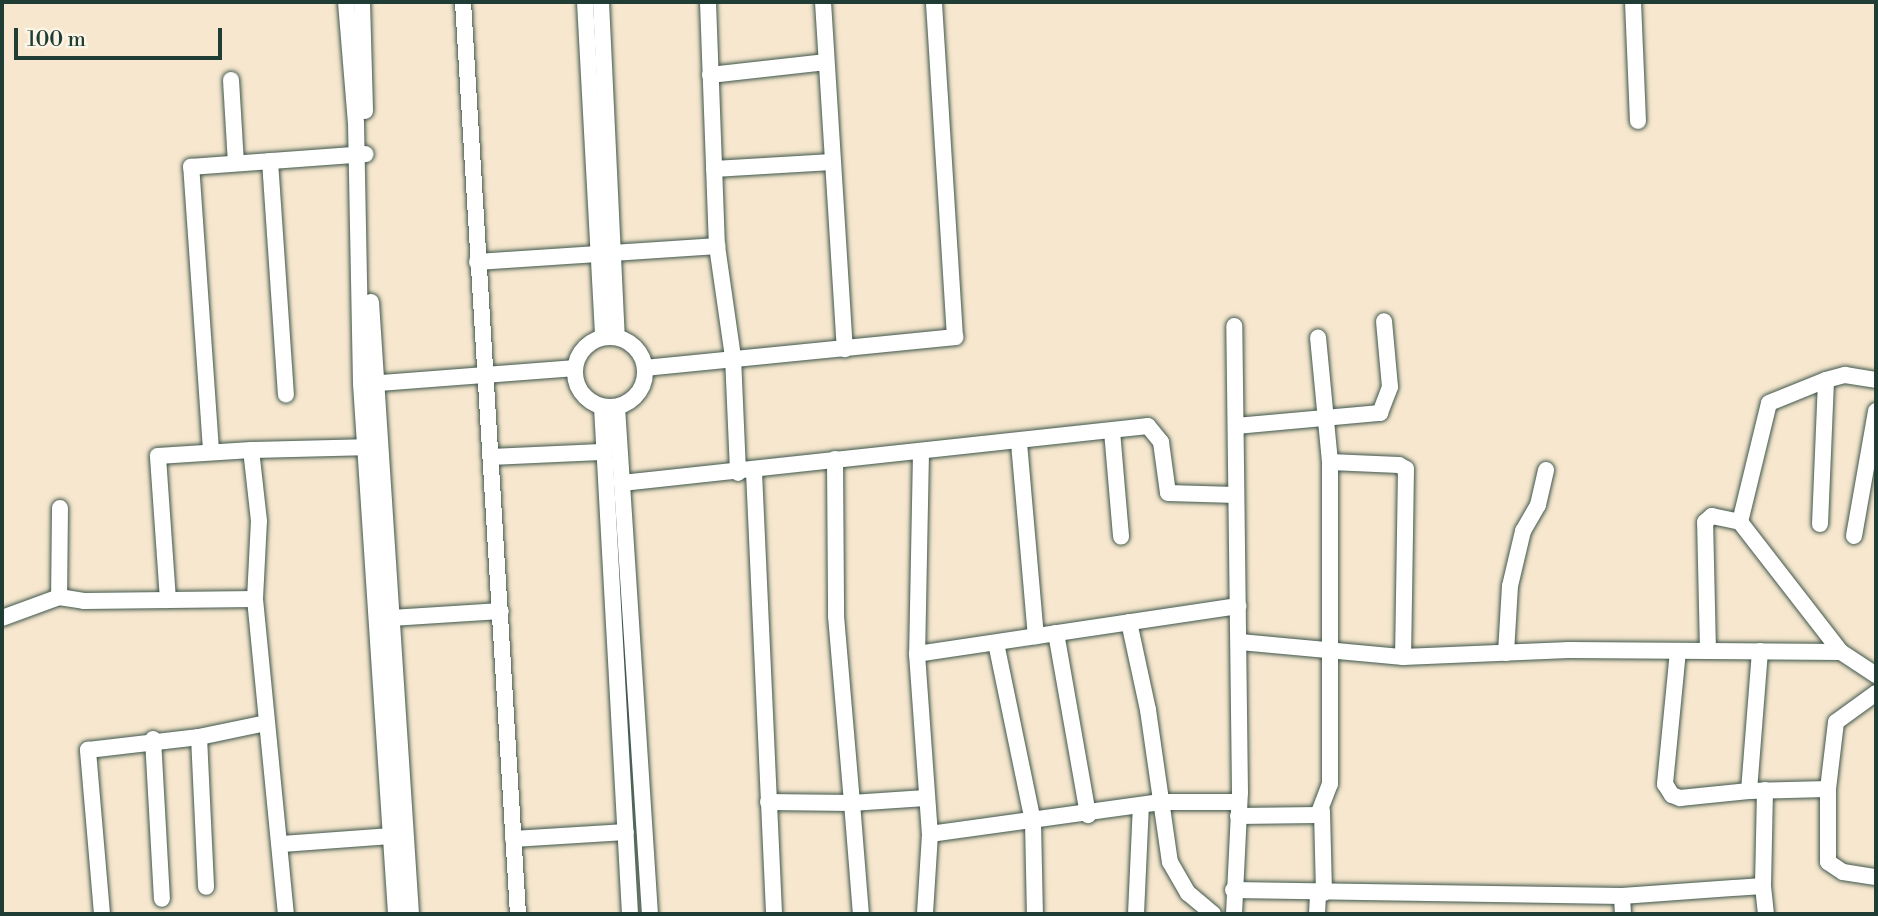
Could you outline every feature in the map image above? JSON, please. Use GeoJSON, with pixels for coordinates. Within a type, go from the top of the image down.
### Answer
{"type":"FeatureCollection","features":[{"type":"Feature","properties":{"kind":"street"},"geometry":{"type":"LineString","coordinates":[[346,2],[362,154]]}},
{"type":"Feature","properties":{"kind":"street"},"geometry":{"type":"LineString","coordinates":[[362,2],[362,154],[368,384],[400,835],[411,914]]}},
{"type":"Feature","properties":{"kind":"street"},"geometry":{"type":"LineString","coordinates":[[463,2],[477,262],[489,376],[518,914]]}},
{"type":"Feature","properties":{"kind":"street"},"geometry":{"type":"LineString","coordinates":[[585,2],[610,337]]}},
{"type":"Feature","properties":{"kind":"street"},"geometry":{"type":"LineString","coordinates":[[601,2],[605,252]]}},
{"type":"Feature","properties":{"kind":"street"},"geometry":{"type":"LineString","coordinates":[[708,2],[717,246],[746,473],[774,914]]}},
{"type":"Feature","properties":{"kind":"street"},"geometry":{"type":"LineString","coordinates":[[823,2],[845,349]]}},
{"type":"Feature","properties":{"kind":"street"},"geometry":{"type":"LineString","coordinates":[[645,368],[733,357],[955,337],[934,2]]}},
{"type":"Feature","properties":{"kind":"street"},"geometry":{"type":"LineString","coordinates":[[1633,2],[1638,121]]}},
{"type":"Feature","properties":{"kind":"street"},"geometry":{"type":"LineString","coordinates":[[710,75],[826,62]]}},
{"type":"Feature","properties":{"kind":"street"},"geometry":{"type":"LineString","coordinates":[[231,80],[236,163]]}},
{"type":"Feature","properties":{"kind":"street"},"geometry":{"type":"LineString","coordinates":[[211,450],[191,167],[362,154]]}},
{"type":"Feature","properties":{"kind":"street"},"geometry":{"type":"LineString","coordinates":[[270,161],[286,394]]}},
{"type":"Feature","properties":{"kind":"street"},"geometry":{"type":"LineString","coordinates":[[714,169],[832,162]]}},
{"type":"Feature","properties":{"kind":"street"},"geometry":{"type":"LineString","coordinates":[[477,262],[717,246]]}},
{"type":"Feature","properties":{"kind":"street"},"geometry":{"type":"LineString","coordinates":[[1236,425],[1368,416],[1386,406],[1390,387],[1384,321]]}},
{"type":"Feature","properties":{"kind":"street"},"geometry":{"type":"LineString","coordinates":[[1234,326],[1240,642],[1239,809],[1233,890],[1234,914]]}},
{"type":"Feature","properties":{"kind":"street"},"geometry":{"type":"LineString","coordinates":[[610,337],[636,348],[645,368],[639,392],[610,407],[581,393],[574,368],[583,348],[610,337]]}},
{"type":"Feature","properties":{"kind":"street"},"geometry":{"type":"LineString","coordinates":[[1317,914],[1321,893],[1322,811],[1331,772],[1330,463],[1318,338]]}},
{"type":"Feature","properties":{"kind":"street"},"geometry":{"type":"LineString","coordinates":[[368,384],[574,368]]}},
{"type":"Feature","properties":{"kind":"street"},"geometry":{"type":"LineString","coordinates":[[1740,522],[1769,403],[1845,375],[1876,380]]}},
{"type":"Feature","properties":{"kind":"street"},"geometry":{"type":"LineString","coordinates":[[1820,524],[1826,380]]}},
{"type":"Feature","properties":{"kind":"street"},"geometry":{"type":"LineString","coordinates":[[610,407],[604,452],[630,914]]}},
{"type":"Feature","properties":{"kind":"street"},"geometry":{"type":"LineString","coordinates":[[610,407],[622,483],[650,914]]}},
{"type":"Feature","properties":{"kind":"street"},"geometry":{"type":"LineString","coordinates":[[1854,536],[1876,411]]}},
{"type":"Feature","properties":{"kind":"street"},"geometry":{"type":"LineString","coordinates":[[622,483],[746,473],[835,459],[1019,443],[1148,426],[1158,435],[1168,493],[1236,495]]}},
{"type":"Feature","properties":{"kind":"street"},"geometry":{"type":"LineString","coordinates":[[1112,431],[1121,537]]}},
{"type":"Feature","properties":{"kind":"street"},"geometry":{"type":"LineString","coordinates":[[1019,443],[1035,636]]}},
{"type":"Feature","properties":{"kind":"street"},"geometry":{"type":"LineString","coordinates":[[168,600],[158,456],[211,450],[373,447]]}},
{"type":"Feature","properties":{"kind":"street"},"geometry":{"type":"LineString","coordinates":[[373,447],[391,618],[400,835],[396,914]]}},
{"type":"Feature","properties":{"kind":"street"},"geometry":{"type":"LineString","coordinates":[[251,450],[259,521],[255,599],[266,723],[282,844],[286,914]]}},
{"type":"Feature","properties":{"kind":"street"},"geometry":{"type":"LineString","coordinates":[[493,457],[604,452]]}},
{"type":"Feature","properties":{"kind":"street"},"geometry":{"type":"LineString","coordinates":[[921,452],[917,654],[925,798],[930,834],[925,914]]}},
{"type":"Feature","properties":{"kind":"street"},"geometry":{"type":"LineString","coordinates":[[835,459],[836,616],[860,914]]}},
{"type":"Feature","properties":{"kind":"street"},"geometry":{"type":"LineString","coordinates":[[1330,463],[1399,464],[1406,469],[1403,657]]}},
{"type":"Feature","properties":{"kind":"street"},"geometry":{"type":"LineString","coordinates":[[1506,653],[1510,586],[1523,531],[1538,505],[1546,470]]}},
{"type":"Feature","properties":{"kind":"street"},"geometry":{"type":"LineString","coordinates":[[60,509],[60,597]]}},
{"type":"Feature","properties":{"kind":"street"},"geometry":{"type":"LineString","coordinates":[[1708,651],[1705,522],[1712,516],[1740,522],[1841,652],[1876,675]]}},
{"type":"Feature","properties":{"kind":"street"},"geometry":{"type":"LineString","coordinates":[[2,618],[60,597],[84,601],[255,599]]}},
{"type":"Feature","properties":{"kind":"street"},"geometry":{"type":"LineString","coordinates":[[917,654],[1238,606]]}},
{"type":"Feature","properties":{"kind":"street"},"geometry":{"type":"LineString","coordinates":[[391,618],[501,611]]}},
{"type":"Feature","properties":{"kind":"street"},"geometry":{"type":"LineString","coordinates":[[1129,622],[1170,862],[1188,893],[1213,914]]}},
{"type":"Feature","properties":{"kind":"street"},"geometry":{"type":"LineString","coordinates":[[1056,633],[1088,815]]}},
{"type":"Feature","properties":{"kind":"street"},"geometry":{"type":"LineString","coordinates":[[1240,642],[1403,657],[1760,650],[1841,652]]}},
{"type":"Feature","properties":{"kind":"street"},"geometry":{"type":"LineString","coordinates":[[996,643],[1033,822],[1035,914]]}},
{"type":"Feature","properties":{"kind":"street"},"geometry":{"type":"LineString","coordinates":[[1760,650],[1757,790],[1766,914]]}},
{"type":"Feature","properties":{"kind":"street"},"geometry":{"type":"LineString","coordinates":[[1678,651],[1665,784],[1672,795],[1680,798],[1757,790],[1828,789]]}},
{"type":"Feature","properties":{"kind":"street"},"geometry":{"type":"LineString","coordinates":[[1876,693],[1836,722],[1828,789],[1828,862],[1843,872],[1876,877]]}},
{"type":"Feature","properties":{"kind":"street"},"geometry":{"type":"LineString","coordinates":[[102,914],[88,750],[153,739],[199,737],[266,723]]}},
{"type":"Feature","properties":{"kind":"street"},"geometry":{"type":"LineString","coordinates":[[199,737],[206,887]]}},
{"type":"Feature","properties":{"kind":"street"},"geometry":{"type":"LineString","coordinates":[[153,739],[162,899]]}},
{"type":"Feature","properties":{"kind":"street"},"geometry":{"type":"LineString","coordinates":[[768,802],[852,803],[925,798]]}},
{"type":"Feature","properties":{"kind":"street"},"geometry":{"type":"LineString","coordinates":[[930,834],[1088,815],[1161,803],[1311,817],[1322,811]]}},
{"type":"Feature","properties":{"kind":"street"},"geometry":{"type":"LineString","coordinates":[[1136,914],[1141,805]]}},
{"type":"Feature","properties":{"kind":"street"},"geometry":{"type":"LineString","coordinates":[[513,839],[626,832]]}},
{"type":"Feature","properties":{"kind":"street"},"geometry":{"type":"LineString","coordinates":[[282,844],[400,835]]}},
{"type":"Feature","properties":{"kind":"street"},"geometry":{"type":"LineString","coordinates":[[1233,890],[1622,896],[1763,886]]}},
{"type":"Feature","properties":{"kind":"street"},"geometry":{"type":"LineString","coordinates":[[1622,896],[1623,914]]}}]}
